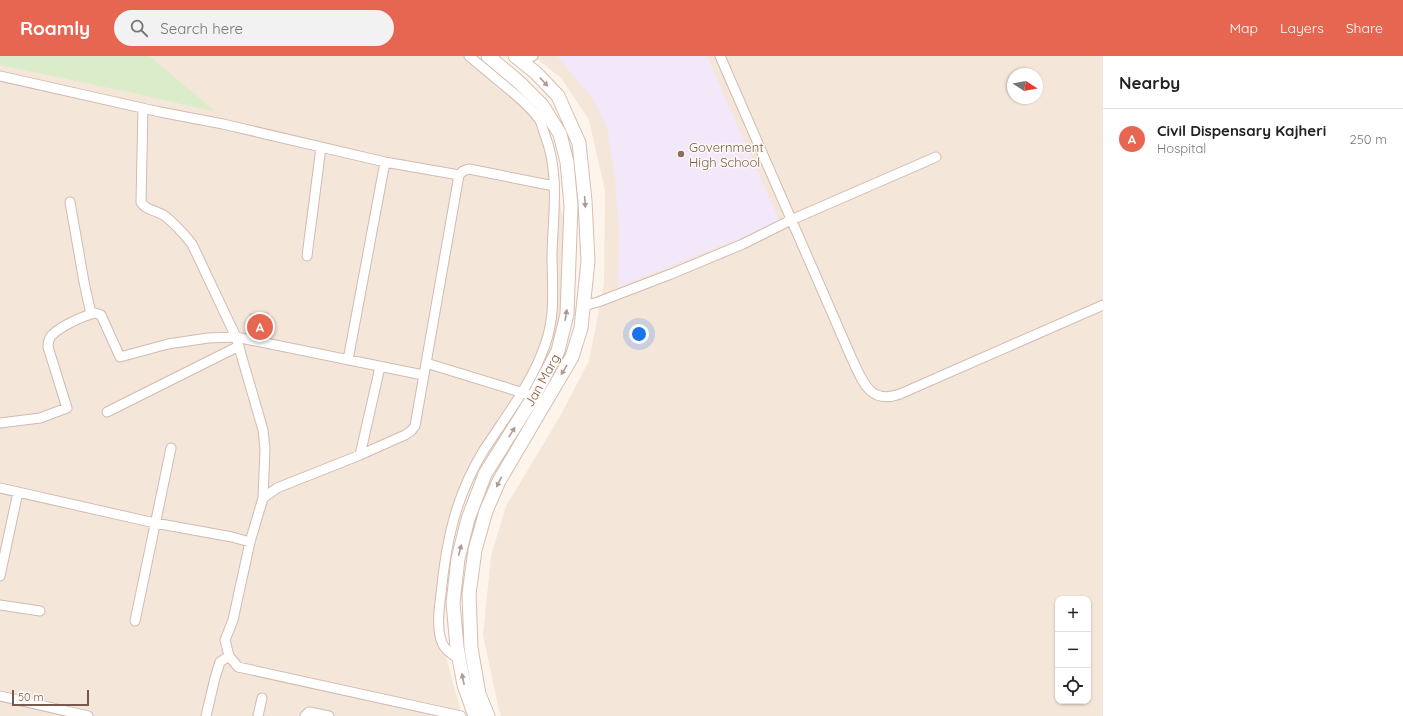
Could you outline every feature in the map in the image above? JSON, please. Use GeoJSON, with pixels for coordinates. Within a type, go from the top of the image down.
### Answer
{"type":"FeatureCollection","features":[{"type":"Feature","properties":{"kind":"main road","name":"Jan Marg"},"geometry":{"type":"LineString","coordinates":[[475,716],[464,685],[457,647],[454,603],[458,559],[468,519],[485,474],[528,394],[558,351],[567,314],[571,206],[567,162],[560,134],[542,105],[488,56]]}},
{"type":"Feature","properties":{"kind":"main road","name":"Jan Marg"},"geometry":{"type":"LineString","coordinates":[[488,716],[479,694],[471,648],[469,594],[475,550],[486,511],[499,481],[572,357],[581,328],[588,261],[586,201],[579,143],[558,96],[523,58]]}},
{"type":"Feature","properties":{"kind":"street"},"geometry":{"type":"LineString","coordinates":[[426,362],[528,394],[534,370],[545,345],[551,325],[554,298],[552,255],[555,208],[554,172],[548,143],[540,120],[521,100],[469,56]]}},
{"type":"Feature","properties":{"kind":"street"},"geometry":{"type":"LineString","coordinates":[[720,56],[791,220],[864,384],[869,391],[886,398],[900,394],[1103,305]]}},
{"type":"Feature","properties":{"kind":"street"},"geometry":{"type":"LineString","coordinates":[[0,76],[223,124],[385,162],[459,175]]}},
{"type":"Feature","properties":{"kind":"street"},"geometry":{"type":"LineString","coordinates":[[143,108],[141,202],[145,206],[165,216],[185,235],[192,244],[238,342],[263,430],[266,449],[263,498],[250,542],[232,620],[225,640],[229,656],[238,666],[461,716]]}},
{"type":"Feature","properties":{"kind":"street"},"geometry":{"type":"LineString","coordinates":[[307,256],[321,147]]}},
{"type":"Feature","properties":{"kind":"street"},"geometry":{"type":"LineString","coordinates":[[584,306],[671,274],[743,244],[791,220],[936,157]]}},
{"type":"Feature","properties":{"kind":"street"},"geometry":{"type":"LineString","coordinates":[[348,360],[385,162]]}},
{"type":"Feature","properties":{"kind":"street"},"geometry":{"type":"LineString","coordinates":[[263,498],[277,488],[360,455],[411,431],[415,426],[459,175],[462,171],[468,169],[554,186]]}},
{"type":"Feature","properties":{"kind":"street"},"geometry":{"type":"LineString","coordinates":[[70,202],[91,314]]}},
{"type":"Feature","properties":{"kind":"street"},"geometry":{"type":"LineString","coordinates":[[0,424],[40,418],[67,408],[48,347],[49,341],[51,335],[66,325],[95,313],[101,315],[120,357],[168,344],[208,338],[348,360],[423,375]]}},
{"type":"Feature","properties":{"kind":"street"},"geometry":{"type":"LineString","coordinates":[[107,412],[238,342]]}},
{"type":"Feature","properties":{"kind":"street"},"geometry":{"type":"LineString","coordinates":[[360,455],[380,367]]}},
{"type":"Feature","properties":{"kind":"street"},"geometry":{"type":"LineString","coordinates":[[135,621],[171,448]]}},
{"type":"Feature","properties":{"kind":"street"},"geometry":{"type":"LineString","coordinates":[[0,488],[155,523],[232,537],[250,542]]}},
{"type":"Feature","properties":{"kind":"street"},"geometry":{"type":"LineString","coordinates":[[0,576],[18,492]]}},
{"type":"Feature","properties":{"kind":"street"},"geometry":{"type":"LineString","coordinates":[[0,604],[40,611]]}},
{"type":"Feature","properties":{"kind":"street"},"geometry":{"type":"LineString","coordinates":[[206,716],[220,662],[229,656]]}},
{"type":"Feature","properties":{"kind":"street"},"geometry":{"type":"LineString","coordinates":[[0,696],[88,716]]}},
{"type":"Feature","properties":{"kind":"street"},"geometry":{"type":"LineString","coordinates":[[258,716],[262,698]]}},
{"type":"Feature","properties":{"kind":"street"},"geometry":{"type":"LineString","coordinates":[[305,716],[310,712],[329,716]]}},
{"type":"Feature","properties":{"kind":"shaded area"},"geometry":{"type":"Polygon","coordinates":[[[0,56],[469,56],[505,84],[543,132],[568,238],[566,293],[557,342],[539,385],[472,476],[447,560],[443,645],[462,716],[0,716],[0,56]]]}},
{"type":"Feature","properties":{"kind":"shaded area"},"geometry":{"type":"Polygon","coordinates":[[[533,56],[1103,56],[1103,716],[501,716],[483,635],[491,556],[506,506],[559,418],[589,361],[604,284],[605,191],[589,120],[561,78],[533,56]]]}},
{"type":"Feature","properties":{"kind":"shaded area","name":"Government High School"},"geometry":{"type":"Polygon","coordinates":[[[557,56],[707,56],[780,222],[618,287],[619,230],[615,180],[607,128],[593,99],[557,56]]]}},
{"type":"Feature","properties":{"kind":"green space"},"geometry":{"type":"Polygon","coordinates":[[[0,56],[149,56],[216,112],[0,65],[0,56]]]}},
{"type":"Feature","properties":{"kind":"building"},"geometry":{"type":"Polygon","coordinates":[[[268,313],[268,337],[250,334],[250,314],[268,313]]]}},
{"type":"Feature","properties":{"kind":"place","name":"Government High School"},"geometry":{"type":"Point","coordinates":[681,154]}},
{"type":"Feature","properties":{"kind":"place","name":"Civil Dispensary Kajheri"},"geometry":{"type":"Point","coordinates":[260,327]}}]}
